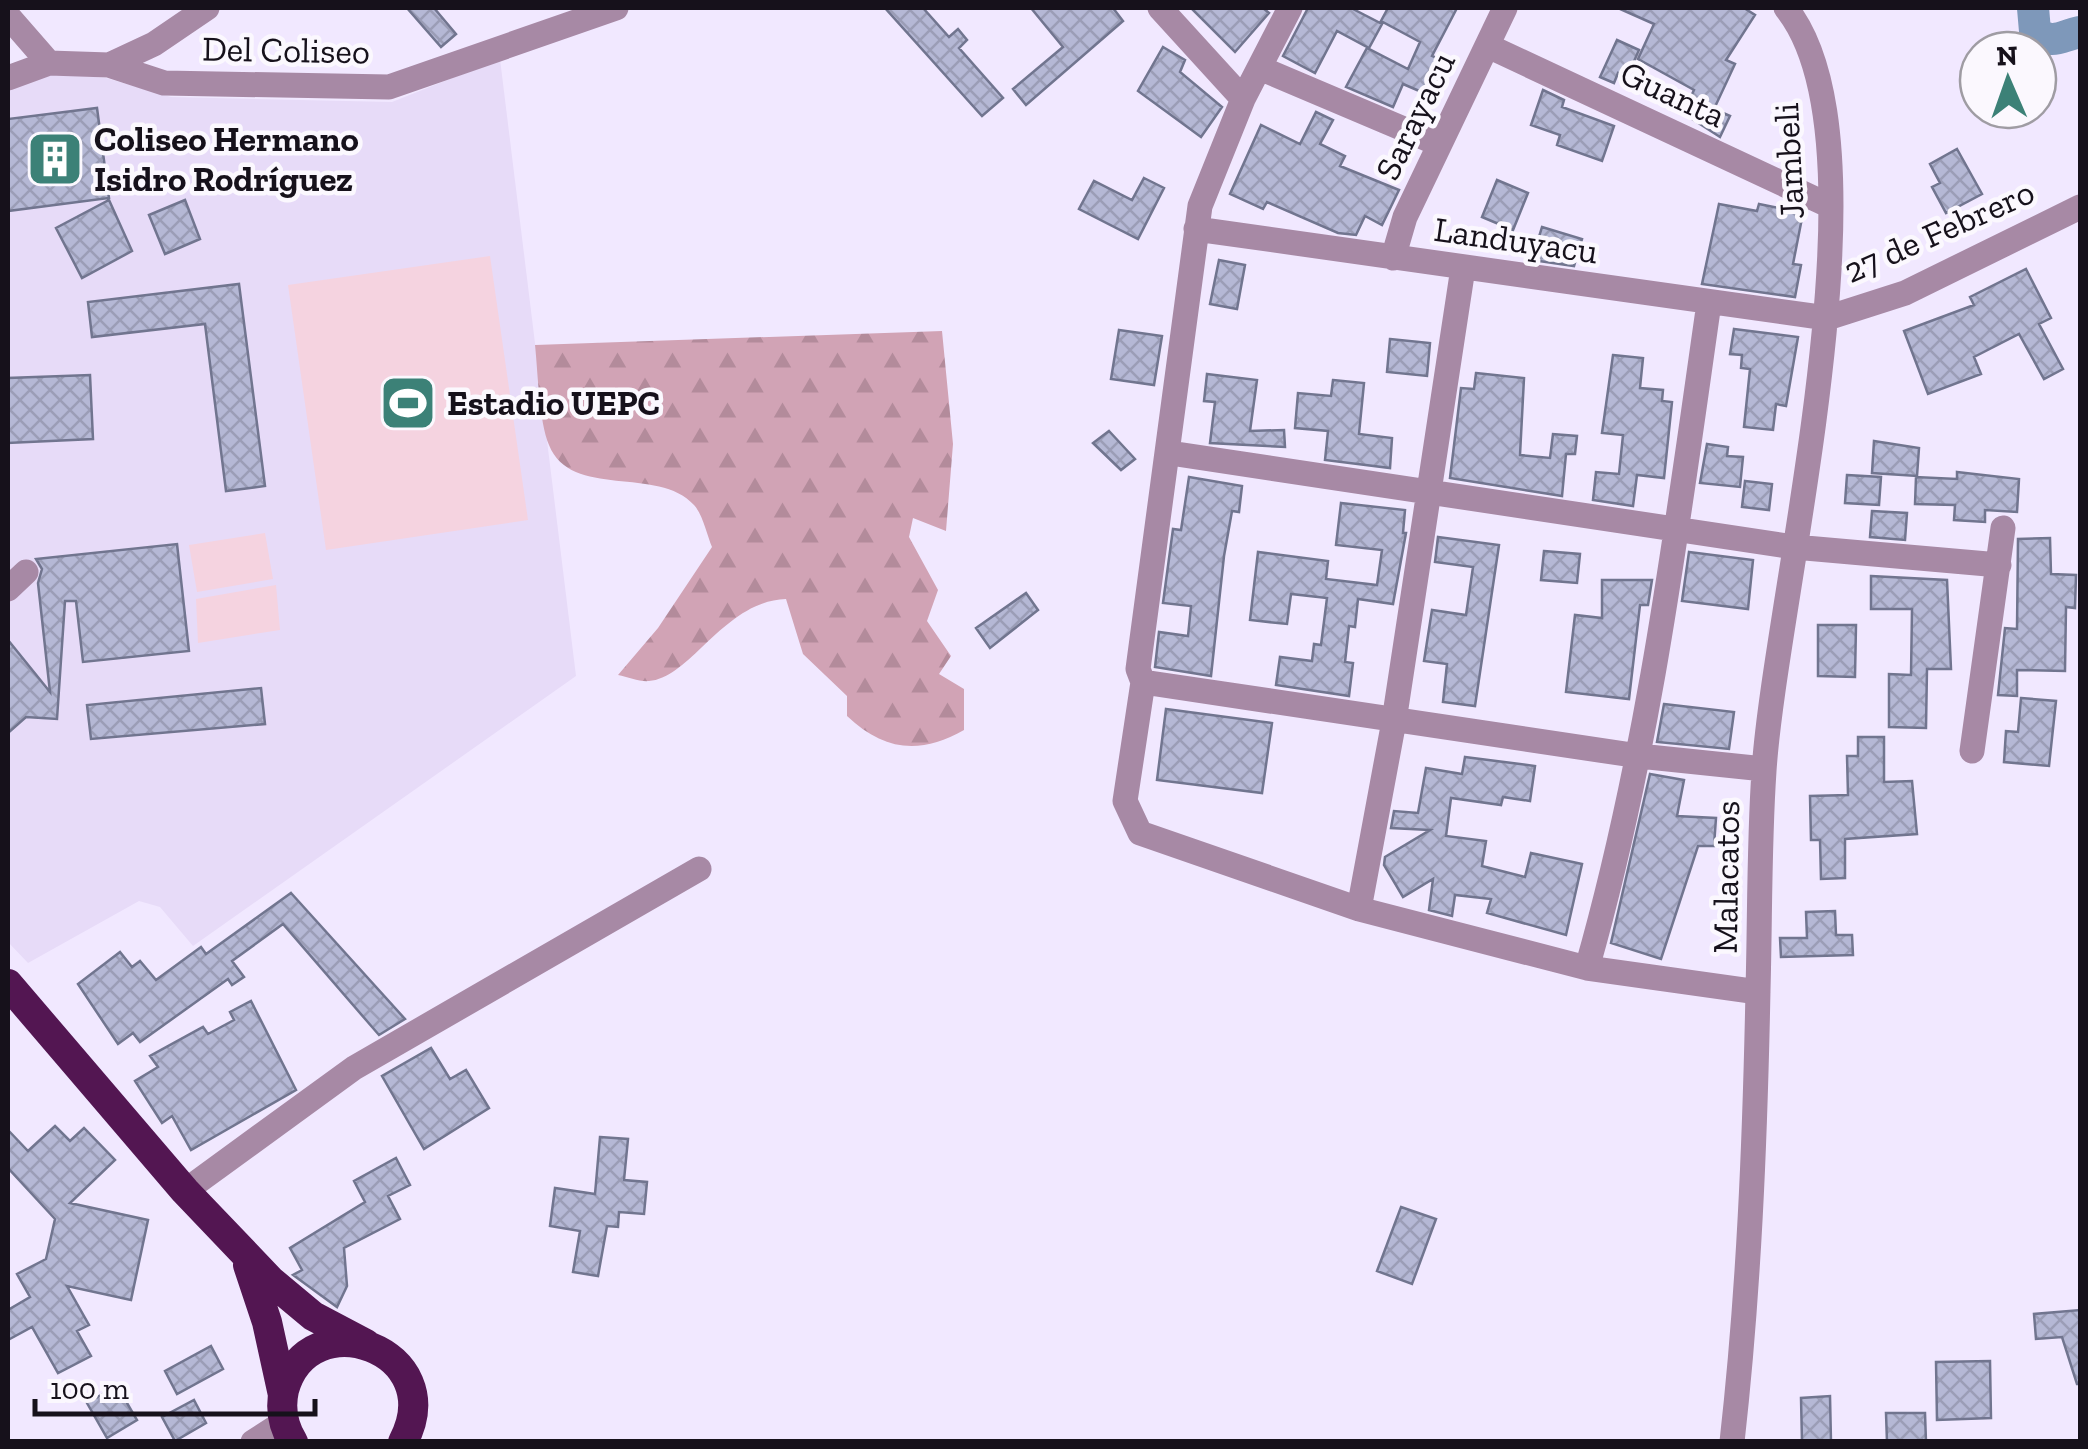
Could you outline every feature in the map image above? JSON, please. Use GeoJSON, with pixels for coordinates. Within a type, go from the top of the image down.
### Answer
{"type":"FeatureCollection","features":[{"type":"Feature","properties":{"kind":"highway"},"geometry":{"type":"LineString","coordinates":[[9,989],[185,1191],[241,1248],[312,1316],[390,1357],[407,1378],[409,1434]]}},
{"type":"Feature","properties":{"kind":"highway"},"geometry":{"type":"LineString","coordinates":[[241,1248],[263,1308],[286,1420]]}},
{"type":"Feature","properties":{"kind":"highway"},"geometry":{"type":"LineString","coordinates":[[286,1420],[294,1370],[313,1351],[339,1342],[366,1344]]}},
{"type":"Feature","properties":{"kind":"street"},"geometry":{"type":"LineString","coordinates":[[109,66],[154,44],[207,8]]}},
{"type":"Feature","properties":{"kind":"street","name":"Del Coliseo"},"geometry":{"type":"LineString","coordinates":[[8,78],[49,63],[109,66],[164,83],[389,87],[616,8]]}},
{"type":"Feature","properties":{"kind":"street"},"geometry":{"type":"LineString","coordinates":[[1160,8],[1242,99]]}},
{"type":"Feature","properties":{"kind":"street"},"geometry":{"type":"LineString","coordinates":[[1290,8],[1262,69],[1242,99],[1200,206],[1138,670],[1143,682],[1125,801],[1140,833],[1359,909],[1587,968],[1758,992]]}},
{"type":"Feature","properties":{"kind":"street","name":"Sarayacu"},"geometry":{"type":"LineString","coordinates":[[1392,258],[1404,217],[1504,8]]}},
{"type":"Feature","properties":{"kind":"street","name":"Jambeli"},"geometry":{"type":"LineString","coordinates":[[1786,8],[1797,21],[1817,72],[1829,140],[1826,318]]}},
{"type":"Feature","properties":{"kind":"street"},"geometry":{"type":"LineString","coordinates":[[8,16],[49,63]]}},
{"type":"Feature","properties":{"kind":"street","name":"Guanta"},"geometry":{"type":"LineString","coordinates":[[1488,46],[1828,206]]}},
{"type":"Feature","properties":{"kind":"street"},"geometry":{"type":"LineString","coordinates":[[1262,69],[1439,144]]}},
{"type":"Feature","properties":{"kind":"street","name":"27 de Febrero"},"geometry":{"type":"LineString","coordinates":[[1826,318],[1905,293],[2080,208]]}},
{"type":"Feature","properties":{"kind":"street","name":"Landuyacu"},"geometry":{"type":"LineString","coordinates":[[1196,230],[1826,318]]}},
{"type":"Feature","properties":{"kind":"street"},"geometry":{"type":"LineString","coordinates":[[1359,909],[1394,720],[1463,268]]}},
{"type":"Feature","properties":{"kind":"street"},"geometry":{"type":"LineString","coordinates":[[1587,968],[1619,856],[1638,756],[1710,303]]}},
{"type":"Feature","properties":{"kind":"street","name":"Malacatos"},"geometry":{"type":"LineString","coordinates":[[1732,1442],[1751,1235],[1764,769],[1826,318]]}},
{"type":"Feature","properties":{"kind":"street"},"geometry":{"type":"LineString","coordinates":[[1170,453],[1794,548],[1999,565]]}},
{"type":"Feature","properties":{"kind":"street"},"geometry":{"type":"LineString","coordinates":[[1972,751],[2002,528]]}},
{"type":"Feature","properties":{"kind":"street"},"geometry":{"type":"LineString","coordinates":[[1143,682],[1638,756],[1764,769]]}},
{"type":"Feature","properties":{"kind":"street"},"geometry":{"type":"LineString","coordinates":[[185,1191],[354,1068],[699,869]]}},
{"type":"Feature","properties":{"kind":"street"},"geometry":{"type":"LineString","coordinates":[[253,1442],[286,1420]]}},
{"type":"Feature","properties":{"kind":"shaded area"},"geometry":{"type":"Polygon","coordinates":[[[500,59],[576,676],[193,946],[160,907],[139,901],[28,963],[8,942],[8,83],[46,73],[106,78],[171,97],[392,102],[500,59]]]}},
{"type":"Feature","properties":{"kind":"shaded area","name":"Estadio UEPC"},"geometry":{"type":"Polygon","coordinates":[[[490,256],[528,520],[326,550],[288,285],[490,256]]]}},
{"type":"Feature","properties":{"kind":"shaded area"},"geometry":{"type":"Polygon","coordinates":[[[265,533],[273,579],[197,592],[189,545],[265,533]]]}},
{"type":"Feature","properties":{"kind":"shaded area"},"geometry":{"type":"Polygon","coordinates":[[[276,585],[280,630],[198,643],[196,599],[276,585]]]}},
{"type":"Feature","properties":{"kind":"green space"},"geometry":{"type":"Polygon","coordinates":[[[942,331],[953,444],[946,531],[913,518],[909,537],[938,590],[927,621],[951,656],[939,674],[964,689],[964,730],[932,743],[903,746],[861,728],[847,716],[847,696],[803,654],[786,599],[744,612],[664,677],[645,681],[618,675],[658,628],[712,547],[697,509],[678,493],[659,486],[595,478],[560,462],[549,445],[543,423],[535,345],[942,331]]]}},
{"type":"Feature","properties":{"kind":"building"},"geometry":{"type":"Polygon","coordinates":[[[407,8],[434,8],[456,34],[441,47],[407,8]]]}},
{"type":"Feature","properties":{"kind":"building"},"geometry":{"type":"Polygon","coordinates":[[[885,8],[923,8],[949,37],[958,29],[967,40],[959,48],[1003,98],[982,116],[885,8]]]}},
{"type":"Feature","properties":{"kind":"building"},"geometry":{"type":"Polygon","coordinates":[[[1031,8],[1113,8],[1123,21],[1026,105],[1013,89],[1063,47],[1031,8]]]}},
{"type":"Feature","properties":{"kind":"building"},"geometry":{"type":"Polygon","coordinates":[[[1191,8],[1263,8],[1269,13],[1235,52],[1191,8]]]}},
{"type":"Feature","properties":{"kind":"building"},"geometry":{"type":"Polygon","coordinates":[[[1308,8],[1351,8],[1382,24],[1369,48],[1337,31],[1315,73],[1283,56],[1308,8]]]}},
{"type":"Feature","properties":{"kind":"building"},"geometry":{"type":"Polygon","coordinates":[[[1388,8],[1457,8],[1432,56],[1446,62],[1431,96],[1403,84],[1393,107],[1346,87],[1367,48],[1408,69],[1420,42],[1381,21],[1388,8]]]}},
{"type":"Feature","properties":{"kind":"building"},"geometry":{"type":"Polygon","coordinates":[[[1618,8],[1744,8],[1755,15],[1726,60],[1735,64],[1714,109],[1730,116],[1720,137],[1683,113],[1694,90],[1638,59],[1654,24],[1618,8]]]}},
{"type":"Feature","properties":{"kind":"building"},"geometry":{"type":"Polygon","coordinates":[[[1617,40],[1639,50],[1627,77],[1618,73],[1614,83],[1600,77],[1617,40]]]}},
{"type":"Feature","properties":{"kind":"building"},"geometry":{"type":"Polygon","coordinates":[[[1163,47],[1185,60],[1180,72],[1222,107],[1201,137],[1138,91],[1163,47]]]}},
{"type":"Feature","properties":{"kind":"building"},"geometry":{"type":"Polygon","coordinates":[[[1543,90],[1564,100],[1562,107],[1614,126],[1602,161],[1557,145],[1560,135],[1531,125],[1543,90]]]}},
{"type":"Feature","properties":{"kind":"building","name":"Coliseo Hermano Isidro Rodríguez"},"geometry":{"type":"Polygon","coordinates":[[[97,108],[109,198],[8,211],[8,119],[97,108]]]}},
{"type":"Feature","properties":{"kind":"building"},"geometry":{"type":"Polygon","coordinates":[[[1316,112],[1333,120],[1320,144],[1345,156],[1340,166],[1399,190],[1382,225],[1365,216],[1356,235],[1338,233],[1267,202],[1263,209],[1230,194],[1261,125],[1300,144],[1316,112]]]}},
{"type":"Feature","properties":{"kind":"building"},"geometry":{"type":"Polygon","coordinates":[[[1957,149],[1982,194],[1946,213],[1932,187],[1940,183],[1930,164],[1957,149]]]}},
{"type":"Feature","properties":{"kind":"building"},"geometry":{"type":"Polygon","coordinates":[[[1144,178],[1164,188],[1138,239],[1079,209],[1094,181],[1132,200],[1144,178]]]}},
{"type":"Feature","properties":{"kind":"building"},"geometry":{"type":"Polygon","coordinates":[[[1497,180],[1528,193],[1513,230],[1482,217],[1497,180]]]}},
{"type":"Feature","properties":{"kind":"building"},"geometry":{"type":"Polygon","coordinates":[[[109,200],[132,251],[82,278],[56,228],[109,200]]]}},
{"type":"Feature","properties":{"kind":"building"},"geometry":{"type":"Polygon","coordinates":[[[185,200],[200,239],[165,254],[149,215],[185,200]]]}},
{"type":"Feature","properties":{"kind":"building"},"geometry":{"type":"Polygon","coordinates":[[[1719,204],[1757,211],[1759,204],[1803,213],[1793,264],[1801,265],[1795,297],[1702,284],[1719,204]]]}},
{"type":"Feature","properties":{"kind":"building"},"geometry":{"type":"Polygon","coordinates":[[[1542,227],[1582,239],[1574,266],[1532,260],[1542,227]]]}},
{"type":"Feature","properties":{"kind":"building"},"geometry":{"type":"Polygon","coordinates":[[[1219,260],[1245,265],[1237,309],[1210,304],[1219,260]]]}},
{"type":"Feature","properties":{"kind":"building"},"geometry":{"type":"Polygon","coordinates":[[[2026,269],[2051,318],[2039,324],[2063,369],[2044,379],[2019,334],[1974,357],[1981,374],[1928,394],[1904,331],[1974,305],[1970,297],[2026,269]]]}},
{"type":"Feature","properties":{"kind":"building"},"geometry":{"type":"Polygon","coordinates":[[[239,284],[265,486],[226,491],[205,324],[92,337],[88,302],[239,284]]]}},
{"type":"Feature","properties":{"kind":"building"},"geometry":{"type":"Polygon","coordinates":[[[1734,329],[1798,337],[1786,406],[1776,404],[1773,430],[1744,427],[1750,369],[1741,368],[1742,355],[1730,354],[1734,329]]]}},
{"type":"Feature","properties":{"kind":"building"},"geometry":{"type":"Polygon","coordinates":[[[1119,330],[1162,336],[1154,385],[1111,379],[1119,330]]]}},
{"type":"Feature","properties":{"kind":"building"},"geometry":{"type":"Polygon","coordinates":[[[1390,339],[1430,343],[1427,376],[1387,372],[1390,339]]]}},
{"type":"Feature","properties":{"kind":"building"},"geometry":{"type":"Polygon","coordinates":[[[1613,355],[1643,358],[1640,388],[1663,390],[1662,401],[1672,402],[1664,478],[1637,475],[1633,506],[1593,500],[1596,472],[1619,474],[1623,435],[1602,433],[1613,355]]]}},
{"type":"Feature","properties":{"kind":"building"},"geometry":{"type":"Polygon","coordinates":[[[1476,373],[1524,378],[1520,455],[1550,458],[1553,434],[1577,436],[1575,454],[1566,454],[1562,496],[1450,478],[1461,388],[1474,389],[1476,373]]]}},
{"type":"Feature","properties":{"kind":"building"},"geometry":{"type":"Polygon","coordinates":[[[1207,374],[1257,380],[1250,431],[1284,430],[1285,447],[1210,443],[1215,402],[1204,401],[1207,374]]]}},
{"type":"Feature","properties":{"kind":"building"},"geometry":{"type":"Polygon","coordinates":[[[90,375],[93,439],[8,443],[8,378],[90,375]]]}},
{"type":"Feature","properties":{"kind":"building"},"geometry":{"type":"Polygon","coordinates":[[[1333,380],[1364,383],[1359,434],[1392,438],[1390,468],[1325,460],[1328,431],[1295,428],[1298,393],[1331,396],[1333,380]]]}},
{"type":"Feature","properties":{"kind":"building"},"geometry":{"type":"Polygon","coordinates":[[[1109,431],[1135,459],[1121,470],[1093,443],[1109,431]]]}},
{"type":"Feature","properties":{"kind":"building"},"geometry":{"type":"Polygon","coordinates":[[[1874,441],[1919,448],[1917,476],[1872,473],[1874,441]]]}},
{"type":"Feature","properties":{"kind":"building"},"geometry":{"type":"Polygon","coordinates":[[[1707,444],[1728,447],[1727,456],[1743,457],[1740,487],[1700,483],[1707,444]]]}},
{"type":"Feature","properties":{"kind":"building"},"geometry":{"type":"Polygon","coordinates":[[[1957,472],[2019,479],[2017,512],[1985,510],[1985,522],[1954,520],[1955,505],[1915,504],[1916,477],[1957,479],[1957,472]]]}},
{"type":"Feature","properties":{"kind":"building"},"geometry":{"type":"Polygon","coordinates":[[[1847,475],[1881,477],[1879,505],[1845,503],[1847,475]]]}},
{"type":"Feature","properties":{"kind":"building"},"geometry":{"type":"Polygon","coordinates":[[[1189,477],[1242,486],[1239,512],[1232,511],[1224,556],[1211,676],[1155,667],[1159,632],[1188,636],[1191,606],[1163,603],[1173,529],[1181,530],[1189,477]]]}},
{"type":"Feature","properties":{"kind":"building"},"geometry":{"type":"Polygon","coordinates":[[[1745,481],[1772,484],[1769,510],[1742,507],[1745,481]]]}},
{"type":"Feature","properties":{"kind":"building"},"geometry":{"type":"Polygon","coordinates":[[[1341,503],[1405,510],[1406,533],[1393,604],[1358,599],[1355,627],[1349,626],[1345,662],[1353,663],[1349,696],[1276,685],[1280,657],[1312,661],[1314,644],[1321,645],[1327,598],[1291,594],[1287,624],[1250,620],[1258,552],[1328,561],[1326,579],[1377,585],[1382,550],[1336,545],[1341,503]]]}},
{"type":"Feature","properties":{"kind":"building"},"geometry":{"type":"Polygon","coordinates":[[[1872,511],[1907,513],[1905,540],[1870,537],[1872,511]]]}},
{"type":"Feature","properties":{"kind":"building"},"geometry":{"type":"Polygon","coordinates":[[[1438,537],[1499,545],[1475,706],[1443,702],[1447,664],[1424,661],[1432,610],[1466,615],[1473,567],[1435,562],[1438,537]]]}},
{"type":"Feature","properties":{"kind":"building"},"geometry":{"type":"Polygon","coordinates":[[[2050,538],[2051,574],[2076,575],[2075,608],[2066,607],[2065,671],[2017,670],[2017,696],[1998,695],[2005,628],[2017,629],[2018,539],[2050,538]]]}},
{"type":"Feature","properties":{"kind":"building"},"geometry":{"type":"Polygon","coordinates":[[[177,544],[189,651],[83,662],[76,601],[65,601],[57,719],[26,717],[8,733],[8,640],[50,692],[38,583],[42,569],[36,559],[177,544]]]}},
{"type":"Feature","properties":{"kind":"building"},"geometry":{"type":"Polygon","coordinates":[[[1544,551],[1580,554],[1577,583],[1541,580],[1544,551]]]}},
{"type":"Feature","properties":{"kind":"building"},"geometry":{"type":"Polygon","coordinates":[[[1689,552],[1753,560],[1748,609],[1682,601],[1689,552]]]}},
{"type":"Feature","properties":{"kind":"building"},"geometry":{"type":"Polygon","coordinates":[[[1871,576],[1947,580],[1951,669],[1927,669],[1926,728],[1889,727],[1889,674],[1911,675],[1912,609],[1871,609],[1871,576]]]}},
{"type":"Feature","properties":{"kind":"building"},"geometry":{"type":"Polygon","coordinates":[[[1602,580],[1652,580],[1648,605],[1640,605],[1629,699],[1566,692],[1575,615],[1602,618],[1602,580]]]}},
{"type":"Feature","properties":{"kind":"building"},"geometry":{"type":"Polygon","coordinates":[[[1026,593],[1038,610],[990,648],[976,628],[1026,593]]]}},
{"type":"Feature","properties":{"kind":"building"},"geometry":{"type":"Polygon","coordinates":[[[1818,625],[1856,625],[1855,677],[1818,676],[1818,625]]]}},
{"type":"Feature","properties":{"kind":"building"},"geometry":{"type":"Polygon","coordinates":[[[261,688],[265,724],[91,739],[87,705],[261,688]]]}},
{"type":"Feature","properties":{"kind":"building"},"geometry":{"type":"Polygon","coordinates":[[[2021,698],[2056,701],[2049,766],[2004,762],[2006,731],[2018,732],[2021,698]]]}},
{"type":"Feature","properties":{"kind":"building"},"geometry":{"type":"Polygon","coordinates":[[[1664,704],[1734,712],[1729,749],[1657,742],[1664,704]]]}},
{"type":"Feature","properties":{"kind":"building"},"geometry":{"type":"Polygon","coordinates":[[[1166,709],[1272,723],[1262,793],[1157,780],[1166,709]]]}},
{"type":"Feature","properties":{"kind":"building"},"geometry":{"type":"Polygon","coordinates":[[[1858,737],[1884,737],[1884,782],[1912,781],[1917,834],[1845,839],[1845,878],[1821,879],[1820,840],[1811,840],[1810,796],[1848,795],[1847,756],[1858,756],[1858,737]]]}},
{"type":"Feature","properties":{"kind":"building"},"geometry":{"type":"Polygon","coordinates":[[[1465,757],[1535,766],[1530,801],[1503,797],[1501,805],[1451,798],[1446,836],[1486,841],[1482,866],[1525,877],[1531,853],[1582,864],[1566,935],[1487,913],[1491,899],[1455,895],[1452,916],[1429,910],[1433,879],[1403,897],[1384,865],[1385,857],[1430,830],[1391,828],[1394,811],[1418,813],[1426,768],[1462,774],[1465,757]]]}},
{"type":"Feature","properties":{"kind":"building"},"geometry":{"type":"Polygon","coordinates":[[[1650,774],[1684,780],[1677,816],[1716,818],[1714,846],[1698,846],[1661,959],[1611,943],[1650,774]]]}},
{"type":"Feature","properties":{"kind":"building"},"geometry":{"type":"Polygon","coordinates":[[[291,893],[405,1019],[379,1035],[283,924],[232,961],[244,977],[232,985],[228,979],[140,1042],[133,1033],[118,1044],[78,984],[120,952],[132,967],[140,961],[156,980],[201,947],[206,954],[291,893]]]}},
{"type":"Feature","properties":{"kind":"building"},"geometry":{"type":"Polygon","coordinates":[[[1835,911],[1836,935],[1852,935],[1853,955],[1781,957],[1780,938],[1807,938],[1806,912],[1835,911]]]}},
{"type":"Feature","properties":{"kind":"building"},"geometry":{"type":"Polygon","coordinates":[[[251,1001],[296,1090],[191,1150],[172,1116],[162,1123],[135,1081],[158,1067],[150,1056],[203,1027],[208,1034],[234,1020],[230,1012],[251,1001]]]}},
{"type":"Feature","properties":{"kind":"building"},"geometry":{"type":"Polygon","coordinates":[[[431,1048],[450,1079],[466,1070],[489,1108],[424,1149],[382,1076],[431,1048]]]}},
{"type":"Feature","properties":{"kind":"building"},"geometry":{"type":"Polygon","coordinates":[[[55,1126],[70,1141],[84,1128],[115,1160],[70,1203],[148,1220],[131,1300],[67,1286],[89,1325],[77,1331],[91,1356],[58,1373],[32,1327],[8,1340],[8,1310],[30,1297],[17,1274],[46,1259],[55,1219],[8,1168],[8,1130],[28,1151],[55,1126]]]}},
{"type":"Feature","properties":{"kind":"building"},"geometry":{"type":"Polygon","coordinates":[[[600,1137],[628,1139],[624,1180],[647,1182],[644,1214],[619,1212],[618,1227],[607,1226],[598,1276],[573,1272],[580,1231],[550,1226],[555,1188],[595,1194],[600,1137]]]}},
{"type":"Feature","properties":{"kind":"building"},"geometry":{"type":"Polygon","coordinates":[[[396,1158],[410,1185],[388,1196],[400,1219],[344,1248],[347,1286],[337,1307],[293,1275],[302,1270],[290,1248],[365,1202],[354,1181],[396,1158]]]}},
{"type":"Feature","properties":{"kind":"building"},"geometry":{"type":"Polygon","coordinates":[[[1401,1207],[1436,1219],[1412,1284],[1377,1271],[1401,1207]]]}},
{"type":"Feature","properties":{"kind":"building"},"geometry":{"type":"Polygon","coordinates":[[[2080,1310],[2077,1384],[2062,1337],[2036,1339],[2034,1314],[2080,1310]]]}},
{"type":"Feature","properties":{"kind":"building"},"geometry":{"type":"Polygon","coordinates":[[[211,1346],[223,1369],[177,1394],[165,1371],[211,1346]]]}},
{"type":"Feature","properties":{"kind":"building"},"geometry":{"type":"Polygon","coordinates":[[[1990,1361],[1991,1418],[1937,1420],[1936,1362],[1990,1361]]]}},
{"type":"Feature","properties":{"kind":"building"},"geometry":{"type":"Polygon","coordinates":[[[117,1386],[137,1420],[107,1438],[87,1403],[117,1386]]]}},
{"type":"Feature","properties":{"kind":"building"},"geometry":{"type":"Polygon","coordinates":[[[1830,1396],[1831,1442],[1802,1442],[1801,1398],[1830,1396]]]}},
{"type":"Feature","properties":{"kind":"building"},"geometry":{"type":"Polygon","coordinates":[[[194,1400],[206,1423],[175,1441],[162,1417],[194,1400]]]}},
{"type":"Feature","properties":{"kind":"building"},"geometry":{"type":"Polygon","coordinates":[[[1886,1413],[1925,1413],[1926,1442],[1887,1442],[1886,1413]]]}},
{"type":"Feature","properties":{"kind":"waterway"},"geometry":{"type":"LineString","coordinates":[[2033,8],[2035,31],[2041,36],[2057,39],[2080,32]]}},
{"type":"Feature","properties":{"kind":"place","name":"Coliseo Hermano Isidro Rodríguez"},"geometry":{"type":"Point","coordinates":[55,159]}},
{"type":"Feature","properties":{"kind":"place","name":"Estadio UEPC"},"geometry":{"type":"Point","coordinates":[408,403]}}]}
